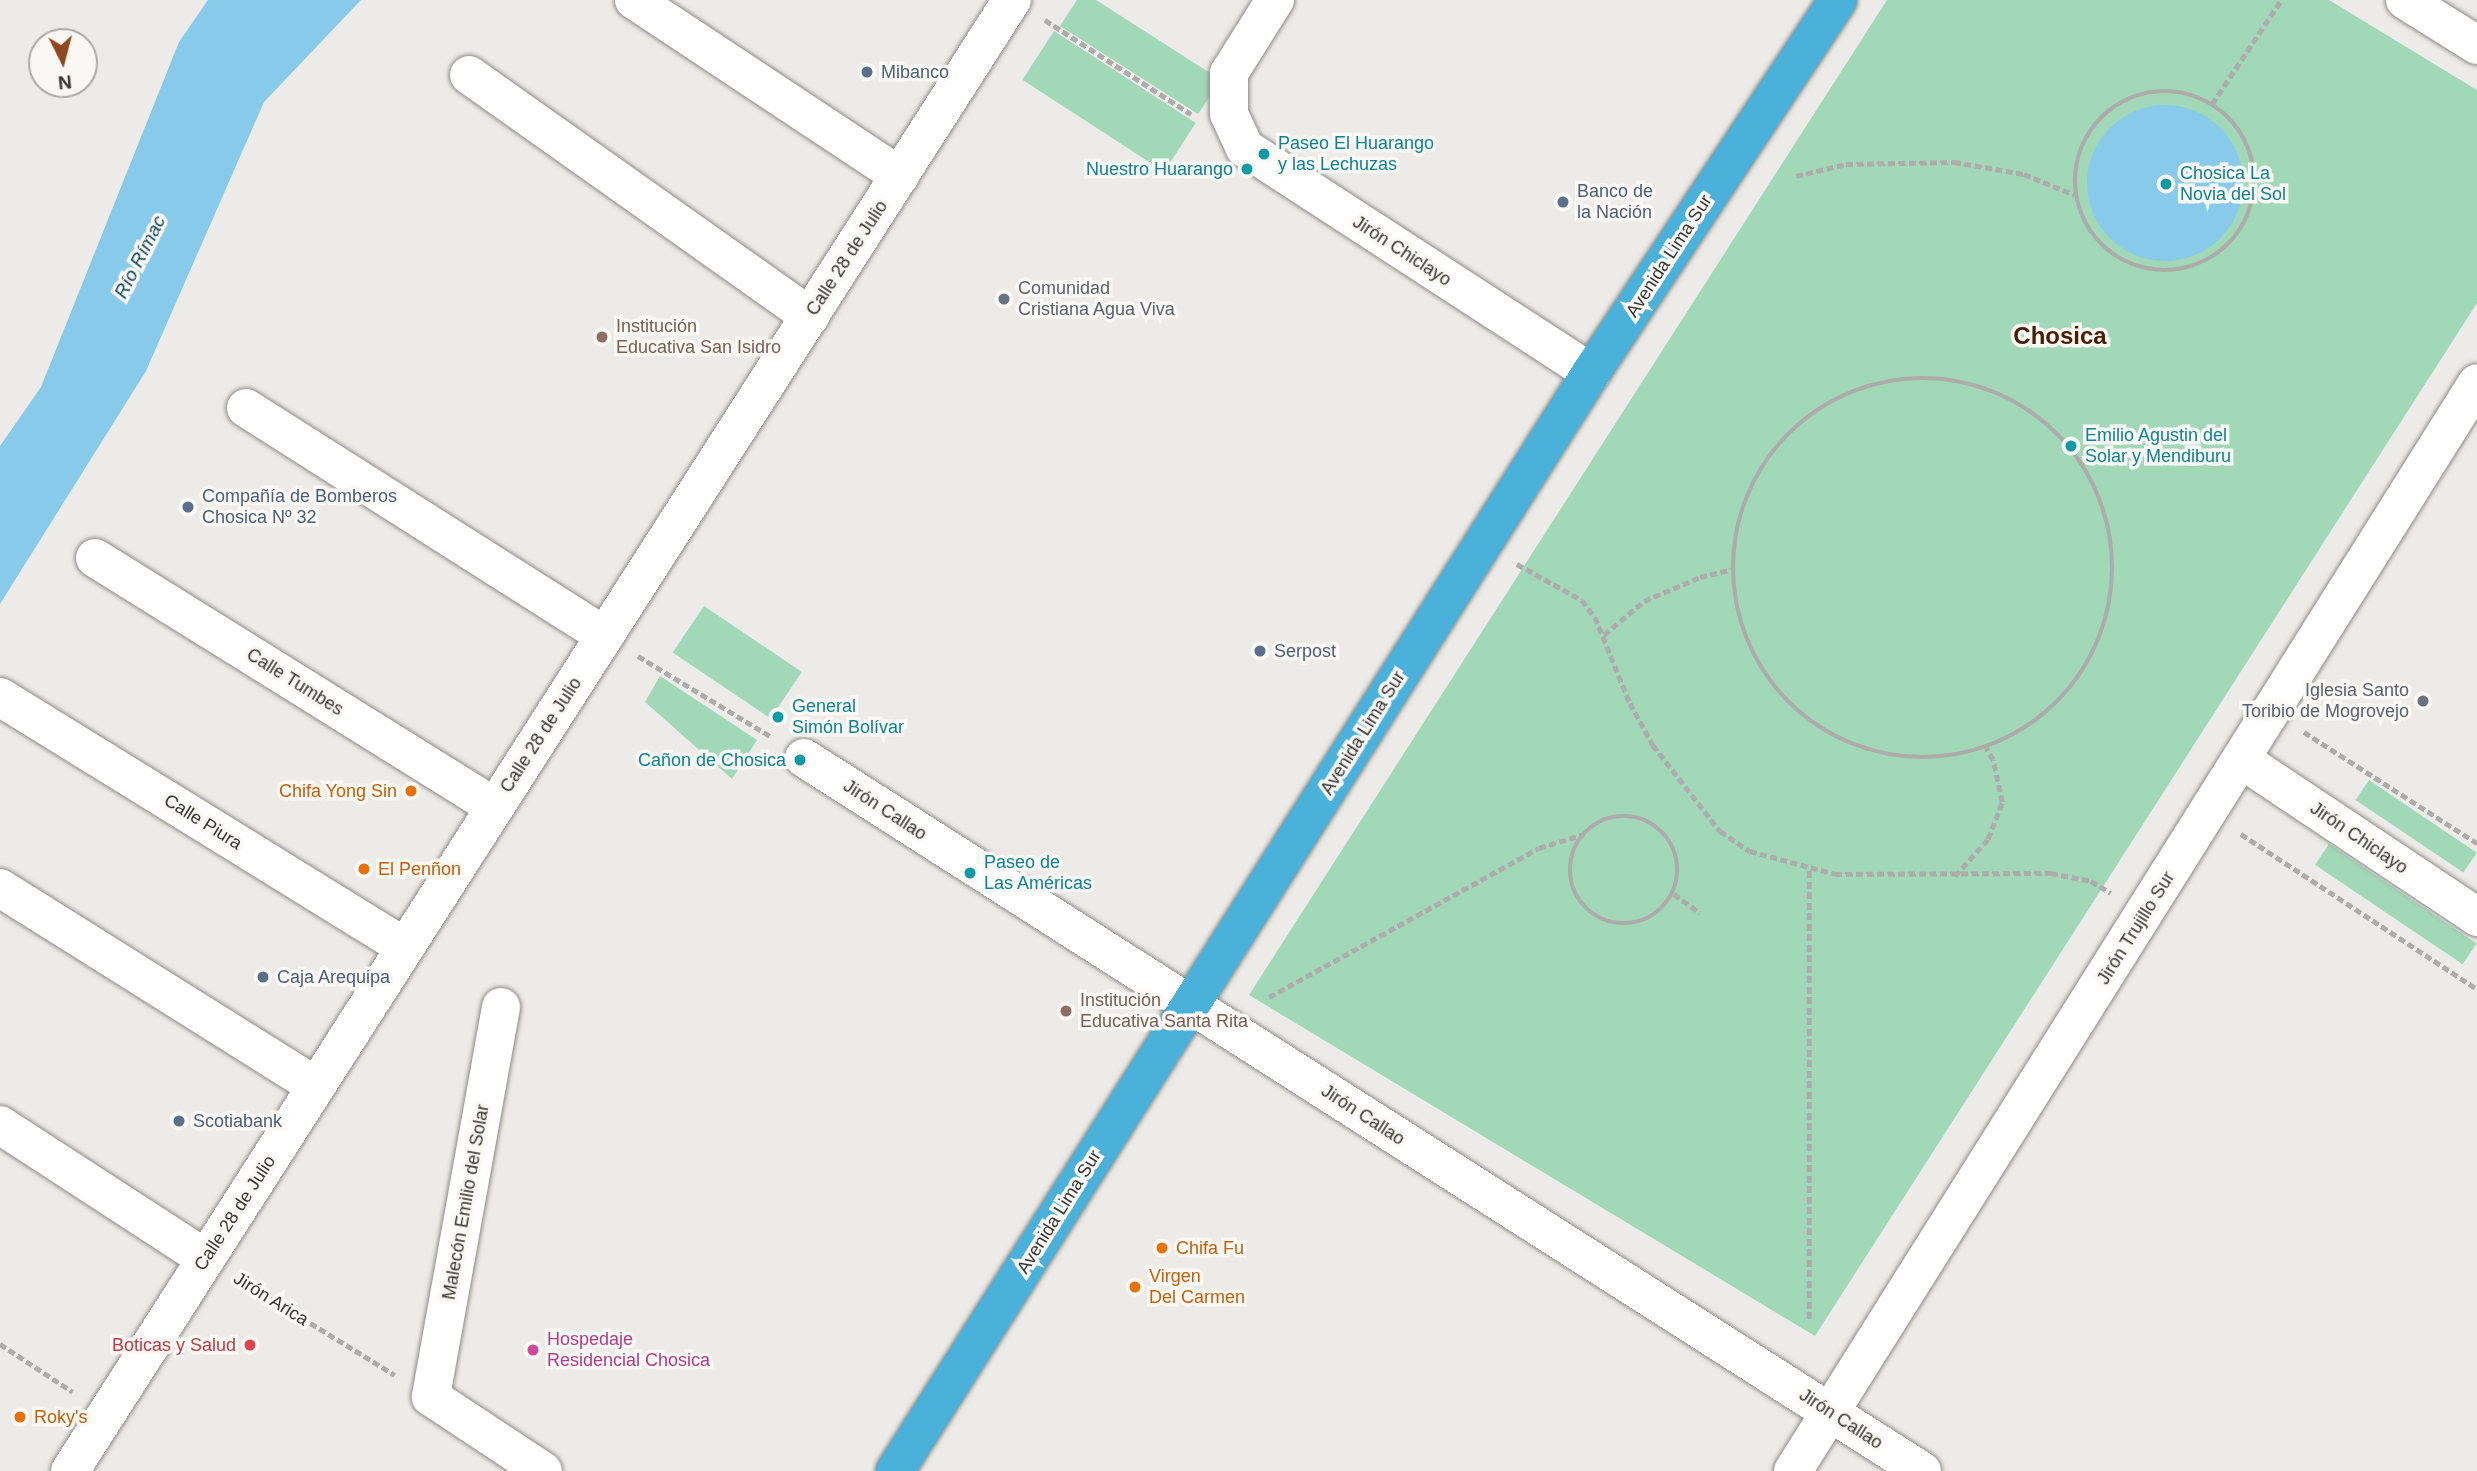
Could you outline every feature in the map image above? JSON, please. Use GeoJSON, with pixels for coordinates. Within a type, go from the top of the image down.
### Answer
{"type":"FeatureCollection","features":[{"type":"Feature","properties":{"kind":"highway","name":"Avenida Lima Sur"},"geometry":{"type":"LineString","coordinates":[[895,1471],[1591,373],[1838,0]]}},
{"type":"Feature","properties":{"kind":"street"},"geometry":{"type":"LineString","coordinates":[[634,0],[900,176]]}},
{"type":"Feature","properties":{"kind":"street"},"geometry":{"type":"LineString","coordinates":[[1245,148],[1229,114],[1229,73],[1276,0]]}},
{"type":"Feature","properties":{"kind":"street"},"geometry":{"type":"LineString","coordinates":[[2405,0],[2477,46]]}},
{"type":"Feature","properties":{"kind":"street","name":"Calle 28 de Julio"},"geometry":{"type":"LineString","coordinates":[[70,1471],[900,176],[1024,7]]}},
{"type":"Feature","properties":{"kind":"street"},"geometry":{"type":"LineString","coordinates":[[469,75],[810,316]]}},
{"type":"Feature","properties":{"kind":"street","name":"Jirón Chiclayo"},"geometry":{"type":"LineString","coordinates":[[1245,148],[1591,373]]}},
{"type":"Feature","properties":{"kind":"street","name":"Jirón Trujillo Sur"},"geometry":{"type":"LineString","coordinates":[[1793,1471],[2477,383]]}},
{"type":"Feature","properties":{"kind":"street"},"geometry":{"type":"LineString","coordinates":[[246,408],[605,636]]}},
{"type":"Feature","properties":{"kind":"street","name":"Calle Tumbes"},"geometry":{"type":"LineString","coordinates":[[96,558],[495,807]]}},
{"type":"Feature","properties":{"kind":"street","name":"Calle Piura"},"geometry":{"type":"LineString","coordinates":[[0,697],[405,947]]}},
{"type":"Feature","properties":{"kind":"street","name":"Jirón Callao"},"geometry":{"type":"LineString","coordinates":[[804,758],[1922,1471]]}},
{"type":"Feature","properties":{"kind":"street","name":"Jirón Chiclayo"},"geometry":{"type":"LineString","coordinates":[[2242,760],[2477,917]]}},
{"type":"Feature","properties":{"kind":"street"},"geometry":{"type":"LineString","coordinates":[[0,888],[316,1086]]}},
{"type":"Feature","properties":{"kind":"street","name":"Malecón Emilio del Solar"},"geometry":{"type":"LineString","coordinates":[[431,1397],[501,1007]]}},
{"type":"Feature","properties":{"kind":"street"},"geometry":{"type":"LineString","coordinates":[[0,1125],[205,1258]]}},
{"type":"Feature","properties":{"kind":"street"},"geometry":{"type":"LineString","coordinates":[[431,1397],[543,1471]]}},
{"type":"Feature","properties":{"kind":"path"},"geometry":{"type":"LineString","coordinates":[[2212,104],[2281,0]]}},
{"type":"Feature","properties":{"kind":"path"},"geometry":{"type":"LineString","coordinates":[[1024,7],[1245,148]]}},
{"type":"Feature","properties":{"kind":"path"},"geometry":{"type":"LineString","coordinates":[[2155,91],[2184,93],[2212,104],[2235,124],[2250,150],[2255,180],[2251,210],[2236,237],[2213,257],[2186,269],[2155,271],[2126,262],[2102,246],[2090,230],[2075,195],[2078,157],[2085,139],[2103,115],[2127,99],[2155,91]]}},
{"type":"Feature","properties":{"kind":"path"},"geometry":{"type":"LineString","coordinates":[[1796,176],[1846,164],[1954,162],[2024,174],[2075,195]]}},
{"type":"Feature","properties":{"kind":"path"},"geometry":{"type":"LineString","coordinates":[[1907,378],[1968,383],[2025,406],[2071,446],[2102,499],[2115,559],[2108,620],[2082,675],[2055,706],[2023,731],[1986,748],[1928,758],[1872,752],[1819,729],[1783,698],[1755,660],[1738,617],[1731,570],[1737,520],[1757,472],[1796,426],[1847,393],[1907,378]]}},
{"type":"Feature","properties":{"kind":"path"},"geometry":{"type":"LineString","coordinates":[[1485,541],[1538,578],[1582,600],[1604,635],[1647,735],[1696,803],[1743,847],[1809,868],[1862,876],[2071,875],[2146,912]]}},
{"type":"Feature","properties":{"kind":"path"},"geometry":{"type":"LineString","coordinates":[[1604,635],[1644,601],[1700,577],[1731,570]]}},
{"type":"Feature","properties":{"kind":"path"},"geometry":{"type":"LineString","coordinates":[[605,636],[766,733]]}},
{"type":"Feature","properties":{"kind":"path"},"geometry":{"type":"LineString","coordinates":[[2272,711],[2477,843]]}},
{"type":"Feature","properties":{"kind":"path"},"geometry":{"type":"LineString","coordinates":[[1955,876],[1989,839],[2002,802],[1993,760],[1986,748]]}},
{"type":"Feature","properties":{"kind":"path"},"geometry":{"type":"LineString","coordinates":[[2208,813],[2477,989]]}},
{"type":"Feature","properties":{"kind":"path"},"geometry":{"type":"LineString","coordinates":[[1269,997],[1539,848],[1584,834],[1604,819],[1621,816],[1657,826],[1678,856],[1674,894],[1647,920],[1612,924],[1596,917],[1573,891],[1570,875],[1571,857],[1584,834]]}},
{"type":"Feature","properties":{"kind":"path"},"geometry":{"type":"LineString","coordinates":[[1809,868],[1809,1319]]}},
{"type":"Feature","properties":{"kind":"path"},"geometry":{"type":"LineString","coordinates":[[1674,894],[1700,913]]}},
{"type":"Feature","properties":{"kind":"path","name":"Jirón Arica"},"geometry":{"type":"LineString","coordinates":[[205,1258],[431,1397]]}},
{"type":"Feature","properties":{"kind":"path"},"geometry":{"type":"LineString","coordinates":[[0,1344],[106,1414]]}},
{"type":"Feature","properties":{"kind":"green space"},"geometry":{"type":"Polygon","coordinates":[[[1077,0],[1096,0],[1221,80],[1198,114],[1060,26],[1077,0]]]}},
{"type":"Feature","properties":{"kind":"green space"},"geometry":{"type":"Polygon","coordinates":[[[1887,0],[2329,0],[2477,90],[2477,303],[1815,1336],[1249,995],[1887,0]]]}},
{"type":"Feature","properties":{"kind":"green space"},"geometry":{"type":"Polygon","coordinates":[[[1054,31],[1196,123],[1164,172],[1022,80],[1054,31]]]}},
{"type":"Feature","properties":{"kind":"green space"},"geometry":{"type":"Polygon","coordinates":[[[704,606],[802,672],[771,718],[673,652],[704,606]]]}},
{"type":"Feature","properties":{"kind":"green space"},"geometry":{"type":"Polygon","coordinates":[[[660,676],[757,740],[732,779],[645,702],[660,676]]]}},
{"type":"Feature","properties":{"kind":"green space"},"geometry":{"type":"Polygon","coordinates":[[[2369,780],[2477,853],[2463,873],[2356,800],[2369,780]]]}},
{"type":"Feature","properties":{"kind":"green space"},"geometry":{"type":"Polygon","coordinates":[[[2329,844],[2477,944],[2463,964],[2315,865],[2329,844]]]}},
{"type":"Feature","properties":{"kind":"water","name":"Río Rímac"},"geometry":{"type":"Polygon","coordinates":[[[208,0],[361,0],[264,102],[146,371],[0,604],[0,446],[41,387],[179,42],[208,0]]]}},
{"type":"Feature","properties":{"kind":"water"},"geometry":{"type":"Polygon","coordinates":[[[2165,105],[2195,111],[2220,128],[2237,153],[2243,183],[2237,213],[2220,238],[2195,255],[2165,261],[2135,255],[2110,238],[2093,213],[2087,183],[2093,153],[2110,128],[2135,111],[2165,105]]]}},
{"type":"Feature","properties":{"kind":"place","name":"Mibanco"},"geometry":{"type":"Point","coordinates":[867,72]}},
{"type":"Feature","properties":{"kind":"place","name":"Paseo El Huarango y las Lechuzas"},"geometry":{"type":"Point","coordinates":[1264,154]}},
{"type":"Feature","properties":{"kind":"place","name":"Nuestro Huarango"},"geometry":{"type":"Point","coordinates":[1247,169]}},
{"type":"Feature","properties":{"kind":"place","name":"Chosica La Novia del Sol"},"geometry":{"type":"Point","coordinates":[2166,184]}},
{"type":"Feature","properties":{"kind":"place","name":"Banco de la Nación"},"geometry":{"type":"Point","coordinates":[1563,202]}},
{"type":"Feature","properties":{"kind":"place","name":"Comunidad Cristiana Agua Viva"},"geometry":{"type":"Point","coordinates":[1004,299]}},
{"type":"Feature","properties":{"kind":"place","name":"Institución Educativa San Isidro"},"geometry":{"type":"Point","coordinates":[602,337]}},
{"type":"Feature","properties":{"kind":"place","name":"Emilio Agustin del Solar y Mendiburu"},"geometry":{"type":"Point","coordinates":[2071,446]}},
{"type":"Feature","properties":{"kind":"place","name":"Compañía de Bomberos Chosica Nº 32"},"geometry":{"type":"Point","coordinates":[188,507]}},
{"type":"Feature","properties":{"kind":"place","name":"Serpost"},"geometry":{"type":"Point","coordinates":[1260,651]}},
{"type":"Feature","properties":{"kind":"place","name":"Iglesia Santo Toribio de Mogrovejo"},"geometry":{"type":"Point","coordinates":[2423,701]}},
{"type":"Feature","properties":{"kind":"place","name":"General Simón Bolívar"},"geometry":{"type":"Point","coordinates":[778,717]}},
{"type":"Feature","properties":{"kind":"place","name":"Cañon de Chosica"},"geometry":{"type":"Point","coordinates":[800,760]}},
{"type":"Feature","properties":{"kind":"place","name":"Chifa Yong Sin"},"geometry":{"type":"Point","coordinates":[411,791]}},
{"type":"Feature","properties":{"kind":"place","name":"El Penñon"},"geometry":{"type":"Point","coordinates":[364,869]}},
{"type":"Feature","properties":{"kind":"place","name":"Paseo de Las Américas"},"geometry":{"type":"Point","coordinates":[970,873]}},
{"type":"Feature","properties":{"kind":"place","name":"Caja Arequipa"},"geometry":{"type":"Point","coordinates":[263,977]}},
{"type":"Feature","properties":{"kind":"place","name":"Institución Educativa Santa Rita"},"geometry":{"type":"Point","coordinates":[1066,1011]}},
{"type":"Feature","properties":{"kind":"place","name":"Scotiabank"},"geometry":{"type":"Point","coordinates":[179,1121]}},
{"type":"Feature","properties":{"kind":"place","name":"Chifa Fu"},"geometry":{"type":"Point","coordinates":[1162,1248]}},
{"type":"Feature","properties":{"kind":"place","name":"Virgen Del Carmen"},"geometry":{"type":"Point","coordinates":[1135,1287]}},
{"type":"Feature","properties":{"kind":"place","name":"Boticas y Salud"},"geometry":{"type":"Point","coordinates":[250,1345]}},
{"type":"Feature","properties":{"kind":"place","name":"Hospedaje Residencial Chosica"},"geometry":{"type":"Point","coordinates":[533,1350]}},
{"type":"Feature","properties":{"kind":"place","name":"Roky's"},"geometry":{"type":"Point","coordinates":[20,1417]}},
{"type":"Feature","properties":{"kind":"district","name":"Chosica"},"geometry":{"type":"Point","coordinates":[2060,336]}}]}
